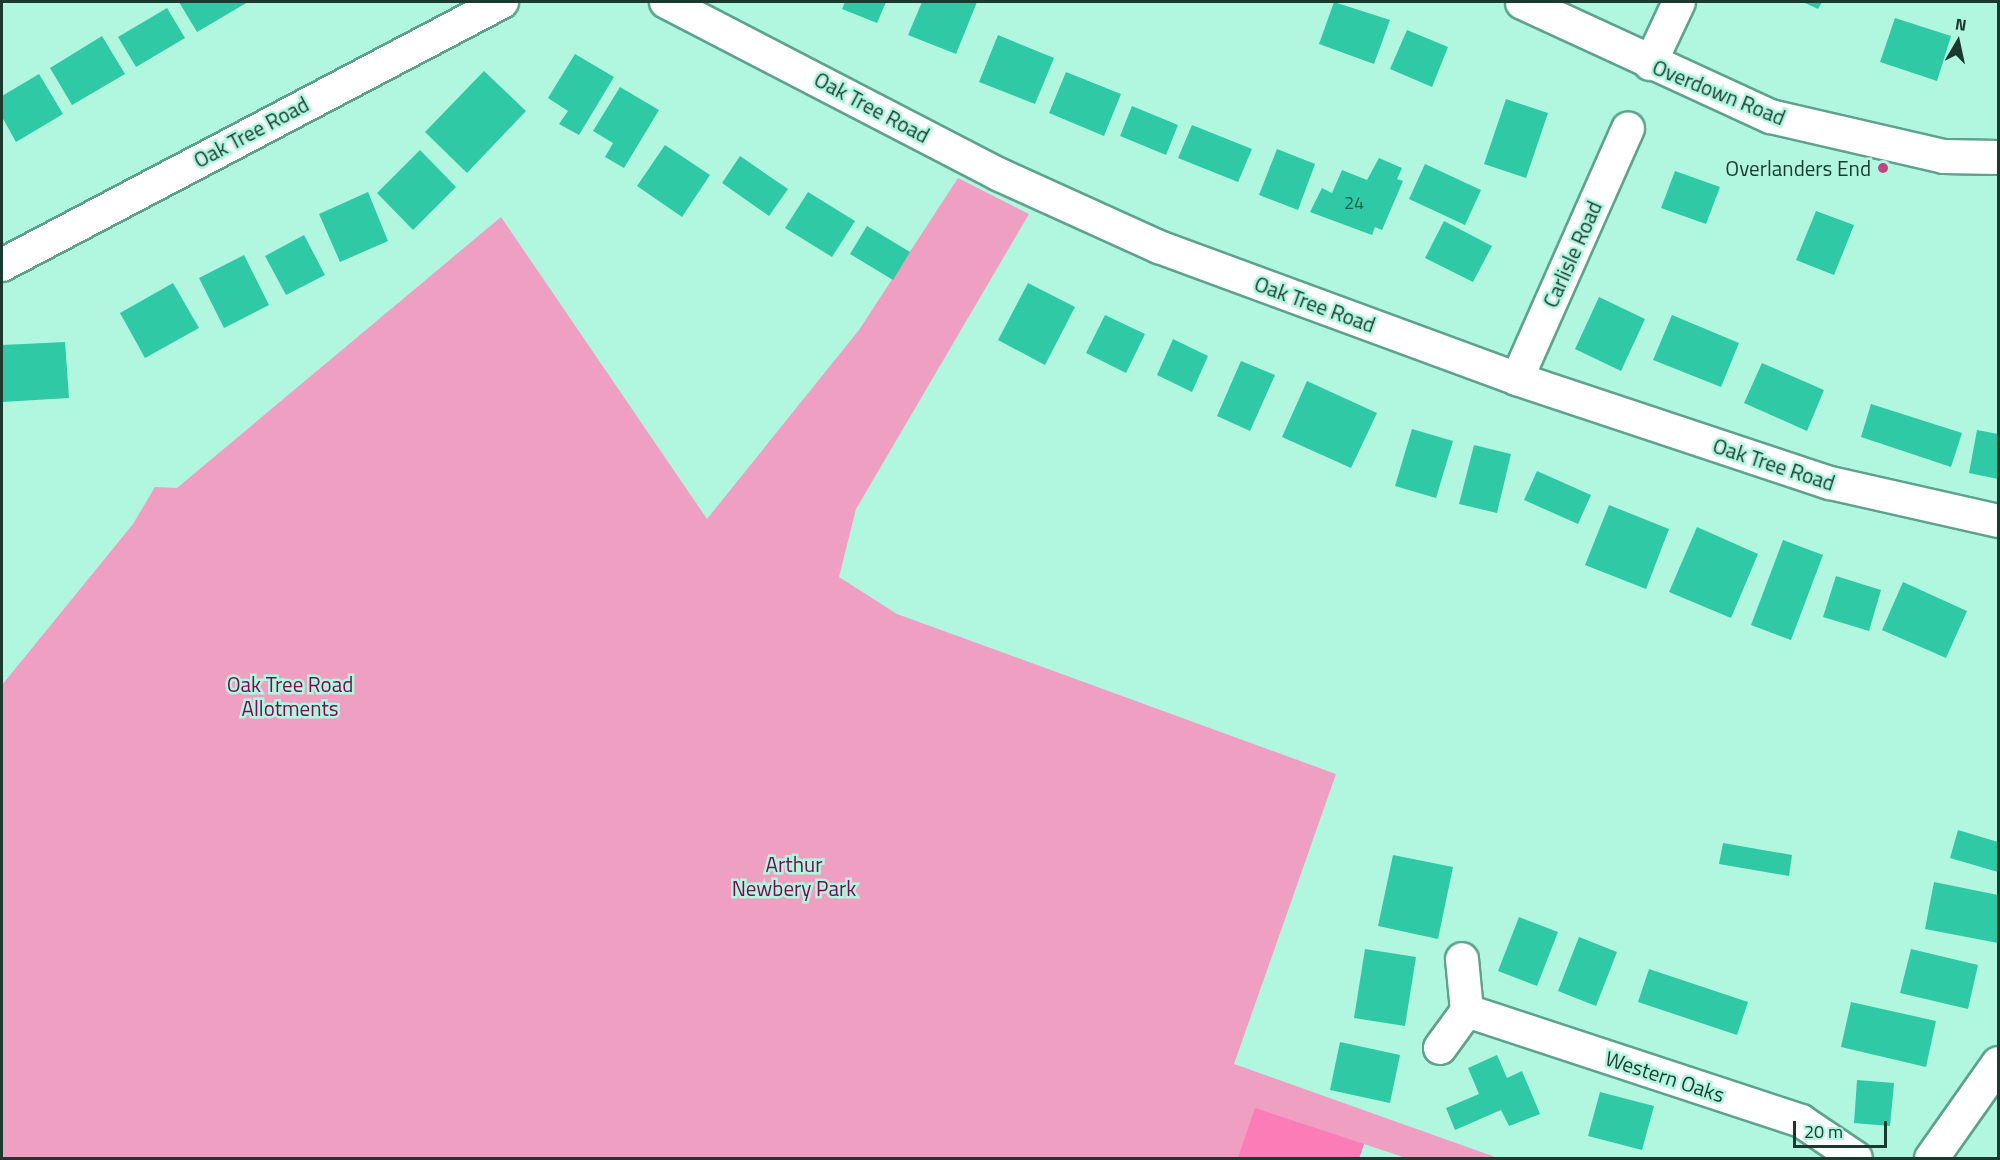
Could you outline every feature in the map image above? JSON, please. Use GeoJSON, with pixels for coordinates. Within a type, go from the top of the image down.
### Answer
{"type":"FeatureCollection","features":[{"type":"Feature","properties":{"kind":"street","name":"Oak Tree Road"},"geometry":{"type":"LineString","coordinates":[[2,265],[459,19],[502,2]]}},
{"type":"Feature","properties":{"kind":"street","name":"Oak Tree Road"},"geometry":{"type":"LineString","coordinates":[[666,2],[1000,175],[1159,247],[1517,379],[1830,483],[1998,521]]}},
{"type":"Feature","properties":{"kind":"street","name":"Overdown Road"},"geometry":{"type":"LineString","coordinates":[[1522,2],[1650,64],[1770,116],[1943,156],[1998,157]]}},
{"type":"Feature","properties":{"kind":"street"},"geometry":{"type":"LineString","coordinates":[[1650,64],[1679,2]]}},
{"type":"Feature","properties":{"kind":"street","name":"Carlisle Road"},"geometry":{"type":"LineString","coordinates":[[1517,379],[1628,129]]}},
{"type":"Feature","properties":{"kind":"street"},"geometry":{"type":"LineString","coordinates":[[1440,1048],[1467,1011],[1462,959]]}},
{"type":"Feature","properties":{"kind":"street","name":"Western Oaks"},"geometry":{"type":"LineString","coordinates":[[1467,1011],[1801,1121],[1856,1158]]}},
{"type":"Feature","properties":{"kind":"street"},"geometry":{"type":"LineString","coordinates":[[1931,1158],[1998,1063]]}},
{"type":"Feature","properties":{"kind":"green space","name":"Arthur Newbery Park"},"geometry":{"type":"Polygon","coordinates":[[[958,178],[1029,214],[856,509],[839,577],[897,614],[1336,774],[1234,1064],[1498,1158],[1406,1158],[1364,1144],[1359,1158],[2,1158],[2,685],[133,524],[155,487],[177,488],[501,217],[707,519],[859,330],[958,178]]]}},
{"type":"Feature","properties":{"kind":"shaded area"},"geometry":{"type":"Polygon","coordinates":[[[1255,1108],[1364,1144],[1359,1158],[1238,1158],[1255,1108]]]}},
{"type":"Feature","properties":{"kind":"building"},"geometry":{"type":"Polygon","coordinates":[[[179,2],[248,2],[197,32],[179,2]]]}},
{"type":"Feature","properties":{"kind":"building"},"geometry":{"type":"Polygon","coordinates":[[[845,2],[886,2],[877,23],[842,9],[845,2]]]}},
{"type":"Feature","properties":{"kind":"building"},"geometry":{"type":"Polygon","coordinates":[[[922,2],[977,2],[956,54],[908,35],[922,2]]]}},
{"type":"Feature","properties":{"kind":"building"},"geometry":{"type":"Polygon","coordinates":[[[1334,2],[1390,20],[1374,64],[1319,44],[1334,2]]]}},
{"type":"Feature","properties":{"kind":"building"},"geometry":{"type":"Polygon","coordinates":[[[1803,2],[1822,2],[1818,9],[1803,2]]]}},
{"type":"Feature","properties":{"kind":"building"},"geometry":{"type":"Polygon","coordinates":[[[167,8],[185,38],[136,67],[118,37],[167,8]]]}},
{"type":"Feature","properties":{"kind":"building"},"geometry":{"type":"Polygon","coordinates":[[[1895,18],[1951,36],[1937,81],[1880,62],[1895,18]]]}},
{"type":"Feature","properties":{"kind":"building"},"geometry":{"type":"Polygon","coordinates":[[[1407,30],[1448,47],[1432,87],[1390,69],[1407,30]]]}},
{"type":"Feature","properties":{"kind":"building"},"geometry":{"type":"Polygon","coordinates":[[[998,35],[1054,58],[1035,104],[979,82],[998,35]]]}},
{"type":"Feature","properties":{"kind":"building"},"geometry":{"type":"Polygon","coordinates":[[[102,36],[125,74],[72,105],[50,68],[102,36]]]}},
{"type":"Feature","properties":{"kind":"building"},"geometry":{"type":"Polygon","coordinates":[[[575,54],[614,77],[579,135],[559,124],[568,111],[548,98],[575,54]]]}},
{"type":"Feature","properties":{"kind":"building"},"geometry":{"type":"Polygon","coordinates":[[[484,71],[526,111],[467,173],[425,132],[484,71]]]}},
{"type":"Feature","properties":{"kind":"building"},"geometry":{"type":"Polygon","coordinates":[[[1066,72],[1121,94],[1104,136],[1049,113],[1066,72]]]}},
{"type":"Feature","properties":{"kind":"building"},"geometry":{"type":"Polygon","coordinates":[[[39,74],[63,114],[16,142],[2,117],[2,96],[39,74]]]}},
{"type":"Feature","properties":{"kind":"building"},"geometry":{"type":"Polygon","coordinates":[[[620,87],[659,110],[624,168],[605,157],[613,143],[593,131],[620,87]]]}},
{"type":"Feature","properties":{"kind":"building"},"geometry":{"type":"Polygon","coordinates":[[[1506,99],[1548,113],[1526,178],[1484,164],[1506,99]]]}},
{"type":"Feature","properties":{"kind":"building"},"geometry":{"type":"Polygon","coordinates":[[[1132,106],[1178,125],[1166,155],[1120,136],[1132,106]]]}},
{"type":"Feature","properties":{"kind":"building"},"geometry":{"type":"Polygon","coordinates":[[[1192,125],[1252,149],[1238,182],[1178,158],[1192,125]]]}},
{"type":"Feature","properties":{"kind":"building"},"geometry":{"type":"Polygon","coordinates":[[[665,145],[710,175],[682,217],[637,186],[665,145]]]}},
{"type":"Feature","properties":{"kind":"building"},"geometry":{"type":"Polygon","coordinates":[[[1277,149],[1315,164],[1298,210],[1259,195],[1277,149]]]}},
{"type":"Feature","properties":{"kind":"building"},"geometry":{"type":"Polygon","coordinates":[[[420,150],[456,187],[413,230],[377,193],[420,150]]]}},
{"type":"Feature","properties":{"kind":"building"},"geometry":{"type":"Polygon","coordinates":[[[740,156],[788,189],[769,216],[722,183],[740,156]]]}},
{"type":"Feature","properties":{"kind":"building"},"geometry":{"type":"Polygon","coordinates":[[[1379,158],[1402,168],[1397,179],[1403,181],[1382,230],[1375,227],[1372,235],[1310,212],[1322,188],[1332,193],[1342,170],[1367,180],[1379,158]]]}},
{"type":"Feature","properties":{"kind":"building"},"geometry":{"type":"Polygon","coordinates":[[[1425,164],[1481,190],[1465,225],[1409,199],[1425,164]]]}},
{"type":"Feature","properties":{"kind":"building"},"geometry":{"type":"Polygon","coordinates":[[[1675,171],[1720,187],[1706,224],[1661,208],[1675,171]]]}},
{"type":"Feature","properties":{"kind":"building"},"geometry":{"type":"Polygon","coordinates":[[[368,192],[388,241],[340,262],[319,214],[368,192]]]}},
{"type":"Feature","properties":{"kind":"building"},"geometry":{"type":"Polygon","coordinates":[[[808,192],[855,221],[832,257],[785,228],[808,192]]]}},
{"type":"Feature","properties":{"kind":"building"},"geometry":{"type":"Polygon","coordinates":[[[1816,211],[1854,225],[1834,275],[1796,260],[1816,211]]]}},
{"type":"Feature","properties":{"kind":"building"},"geometry":{"type":"Polygon","coordinates":[[[1444,221],[1492,246],[1473,282],[1425,258],[1444,221]]]}},
{"type":"Feature","properties":{"kind":"building"},"geometry":{"type":"Polygon","coordinates":[[[867,226],[910,252],[893,280],[850,254],[867,226]]]}},
{"type":"Feature","properties":{"kind":"building"},"geometry":{"type":"Polygon","coordinates":[[[304,235],[325,275],[286,295],[265,256],[304,235]]]}},
{"type":"Feature","properties":{"kind":"building"},"geometry":{"type":"Polygon","coordinates":[[[244,255],[269,305],[224,328],[199,278],[244,255]]]}},
{"type":"Feature","properties":{"kind":"building"},"geometry":{"type":"Polygon","coordinates":[[[173,283],[199,328],[145,358],[120,313],[173,283]]]}},
{"type":"Feature","properties":{"kind":"building"},"geometry":{"type":"Polygon","coordinates":[[[1028,283],[1075,307],[1045,365],[998,340],[1028,283]]]}},
{"type":"Feature","properties":{"kind":"building"},"geometry":{"type":"Polygon","coordinates":[[[1599,297],[1645,319],[1621,371],[1575,349],[1599,297]]]}},
{"type":"Feature","properties":{"kind":"building"},"geometry":{"type":"Polygon","coordinates":[[[1105,315],[1145,334],[1126,373],[1086,353],[1105,315]]]}},
{"type":"Feature","properties":{"kind":"building"},"geometry":{"type":"Polygon","coordinates":[[[1672,315],[1739,343],[1721,387],[1653,360],[1672,315]]]}},
{"type":"Feature","properties":{"kind":"building"},"geometry":{"type":"Polygon","coordinates":[[[1173,339],[1208,356],[1192,392],[1157,375],[1173,339]]]}},
{"type":"Feature","properties":{"kind":"building"},"geometry":{"type":"Polygon","coordinates":[[[65,342],[69,398],[2,402],[2,345],[65,342]]]}},
{"type":"Feature","properties":{"kind":"building"},"geometry":{"type":"Polygon","coordinates":[[[1241,361],[1275,375],[1250,431],[1217,416],[1241,361]]]}},
{"type":"Feature","properties":{"kind":"building"},"geometry":{"type":"Polygon","coordinates":[[[1762,363],[1824,390],[1807,431],[1744,403],[1762,363]]]}},
{"type":"Feature","properties":{"kind":"building"},"geometry":{"type":"Polygon","coordinates":[[[1307,381],[1377,413],[1351,468],[1282,437],[1307,381]]]}},
{"type":"Feature","properties":{"kind":"building"},"geometry":{"type":"Polygon","coordinates":[[[1871,404],[1962,433],[1951,467],[1861,437],[1871,404]]]}},
{"type":"Feature","properties":{"kind":"building"},"geometry":{"type":"Polygon","coordinates":[[[1412,429],[1453,441],[1436,498],[1395,486],[1412,429]]]}},
{"type":"Feature","properties":{"kind":"building"},"geometry":{"type":"Polygon","coordinates":[[[1977,430],[1998,434],[1998,479],[1969,473],[1977,430]]]}},
{"type":"Feature","properties":{"kind":"building"},"geometry":{"type":"Polygon","coordinates":[[[1474,445],[1511,454],[1497,513],[1459,504],[1474,445]]]}},
{"type":"Feature","properties":{"kind":"building"},"geometry":{"type":"Polygon","coordinates":[[[1537,471],[1591,495],[1578,524],[1524,500],[1537,471]]]}},
{"type":"Feature","properties":{"kind":"building"},"geometry":{"type":"Polygon","coordinates":[[[1609,505],[1669,529],[1646,589],[1585,565],[1609,505]]]}},
{"type":"Feature","properties":{"kind":"building"},"geometry":{"type":"Polygon","coordinates":[[[1697,527],[1758,554],[1731,618],[1669,592],[1697,527]]]}},
{"type":"Feature","properties":{"kind":"building"},"geometry":{"type":"Polygon","coordinates":[[[1783,540],[1823,555],[1791,640],[1751,625],[1783,540]]]}},
{"type":"Feature","properties":{"kind":"building"},"geometry":{"type":"Polygon","coordinates":[[[1836,576],[1881,590],[1869,631],[1823,617],[1836,576]]]}},
{"type":"Feature","properties":{"kind":"building"},"geometry":{"type":"Polygon","coordinates":[[[1903,582],[1967,611],[1946,658],[1882,630],[1903,582]]]}},
{"type":"Feature","properties":{"kind":"building"},"geometry":{"type":"Polygon","coordinates":[[[1958,830],[1998,842],[1998,872],[1950,858],[1958,830]]]}},
{"type":"Feature","properties":{"kind":"building"},"geometry":{"type":"Polygon","coordinates":[[[1723,843],[1792,855],[1789,876],[1719,864],[1723,843]]]}},
{"type":"Feature","properties":{"kind":"building"},"geometry":{"type":"Polygon","coordinates":[[[1393,855],[1453,867],[1438,939],[1378,926],[1393,855]]]}},
{"type":"Feature","properties":{"kind":"building"},"geometry":{"type":"Polygon","coordinates":[[[1934,882],[1998,895],[1998,943],[1925,929],[1934,882]]]}},
{"type":"Feature","properties":{"kind":"building"},"geometry":{"type":"Polygon","coordinates":[[[1519,917],[1558,932],[1537,986],[1498,971],[1519,917]]]}},
{"type":"Feature","properties":{"kind":"building"},"geometry":{"type":"Polygon","coordinates":[[[1579,937],[1617,952],[1596,1006],[1558,991],[1579,937]]]}},
{"type":"Feature","properties":{"kind":"building"},"geometry":{"type":"Polygon","coordinates":[[[1365,949],[1416,957],[1405,1026],[1354,1018],[1365,949]]]}},
{"type":"Feature","properties":{"kind":"building"},"geometry":{"type":"Polygon","coordinates":[[[1911,949],[1978,965],[1968,1009],[1900,993],[1911,949]]]}},
{"type":"Feature","properties":{"kind":"building"},"geometry":{"type":"Polygon","coordinates":[[[1649,969],[1748,1002],[1737,1035],[1638,1002],[1649,969]]]}},
{"type":"Feature","properties":{"kind":"building"},"geometry":{"type":"Polygon","coordinates":[[[1851,1002],[1936,1021],[1926,1067],[1841,1047],[1851,1002]]]}},
{"type":"Feature","properties":{"kind":"building"},"geometry":{"type":"Polygon","coordinates":[[[1340,1042],[1400,1055],[1390,1103],[1330,1090],[1340,1042]]]}},
{"type":"Feature","properties":{"kind":"building"},"geometry":{"type":"Polygon","coordinates":[[[1497,1055],[1507,1078],[1522,1071],[1540,1114],[1509,1126],[1501,1110],[1455,1130],[1446,1108],[1479,1094],[1468,1068],[1497,1055]]]}},
{"type":"Feature","properties":{"kind":"building"},"geometry":{"type":"Polygon","coordinates":[[[1857,1080],[1894,1083],[1890,1126],[1854,1123],[1857,1080]]]}},
{"type":"Feature","properties":{"kind":"building"},"geometry":{"type":"Polygon","coordinates":[[[1600,1092],[1654,1106],[1642,1150],[1588,1136],[1600,1092]]]}},
{"type":"Feature","properties":{"kind":"place","name":"Overlanders End"},"geometry":{"type":"Point","coordinates":[1883,168]}},
{"type":"Feature","properties":{"kind":"park label","name":"Oak Tree Road Allotments"},"geometry":{"type":"Point","coordinates":[290,696]}}]}
